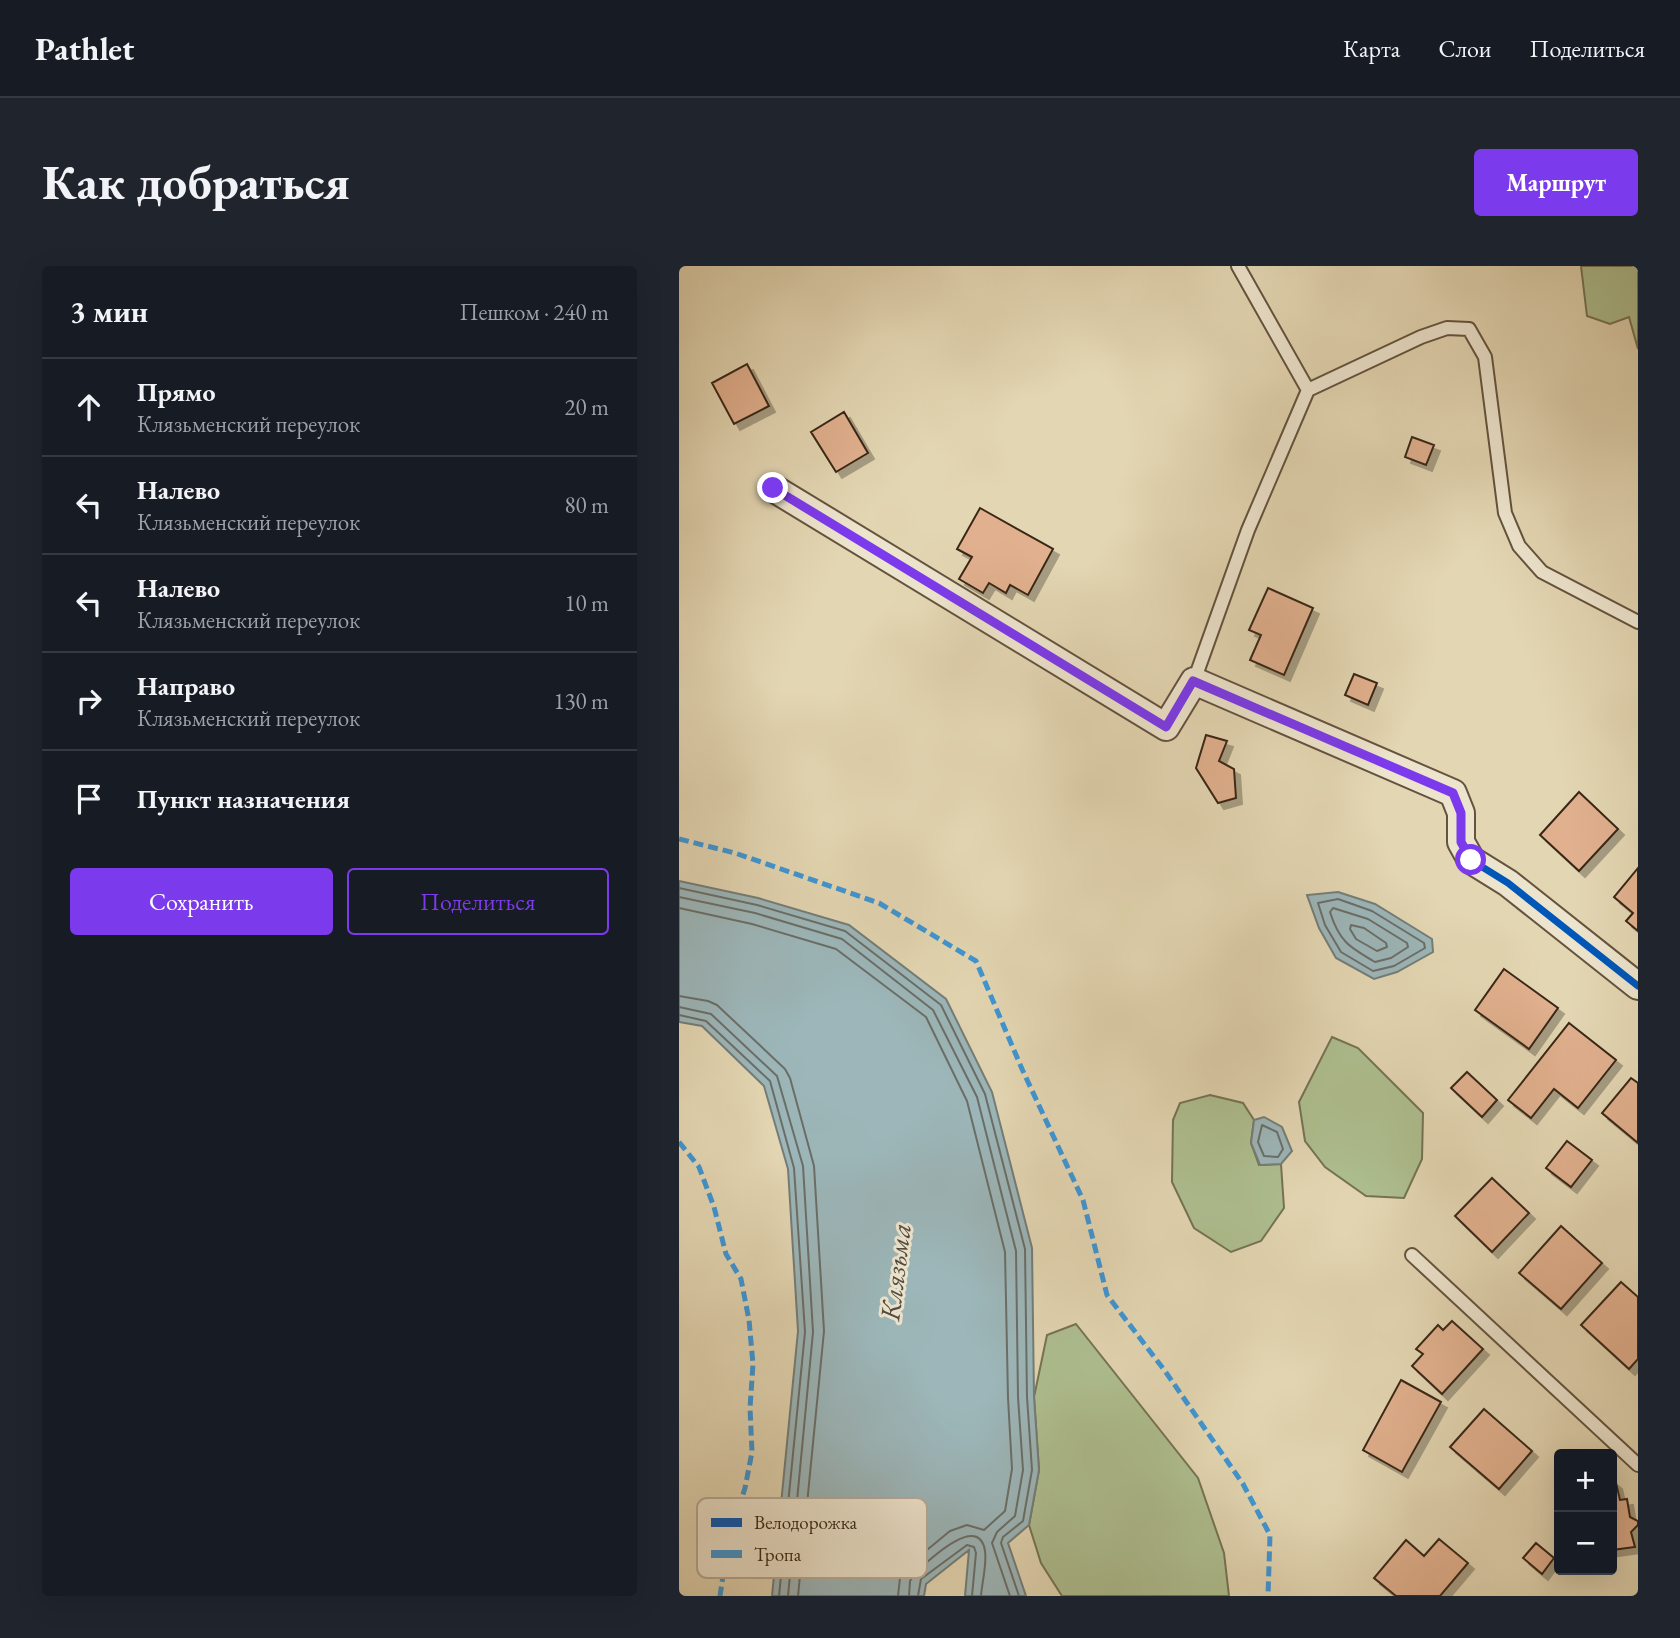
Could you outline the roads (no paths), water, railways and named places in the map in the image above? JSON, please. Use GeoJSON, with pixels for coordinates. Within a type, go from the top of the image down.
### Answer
{"type":"FeatureCollection","features":[{"type":"Feature","properties":{"kind":"street"},"geometry":{"type":"LineString","coordinates":[[773,488],[1166,727],[1193,681],[1453,793],[1461,813],[1461,842],[1471,860],[1508,883],[1638,986]]}},
{"type":"Feature","properties":{"kind":"lane"},"geometry":{"type":"LineString","coordinates":[[1238,266],[1308,390]]}},
{"type":"Feature","properties":{"kind":"lane"},"geometry":{"type":"LineString","coordinates":[[1193,681],[1248,530],[1308,390],[1421,337],[1447,328],[1469,329],[1485,357],[1505,513],[1518,546],[1542,572],[1638,622]]}},
{"type":"Feature","properties":{"kind":"lane"},"geometry":{"type":"LineString","coordinates":[[1412,1255],[1638,1465]]}},
{"type":"Feature","properties":{"kind":"water","name":"Клязьма"},"geometry":{"type":"Polygon","coordinates":[[[679,881],[758,898],[849,925],[946,999],[992,1092],[1032,1248],[1034,1397],[1039,1470],[1029,1525],[1008,1543],[1026,1596],[965,1596],[969,1550],[926,1584],[924,1596],[772,1596],[774,1578],[927,1578],[927,1498],[782,1498],[798,1331],[788,1169],[764,1086],[702,1026],[679,1022],[679,881]]]}},
{"type":"Feature","properties":{"kind":"water"},"geometry":{"type":"Polygon","coordinates":[[[1338,892],[1375,904],[1432,939],[1433,952],[1397,972],[1374,979],[1336,958],[1319,928],[1307,895],[1338,892]]]}},
{"type":"Feature","properties":{"kind":"water"},"geometry":{"type":"Polygon","coordinates":[[[1264,1117],[1282,1127],[1292,1151],[1281,1164],[1260,1165],[1251,1143],[1254,1120],[1264,1117]]]}}]}
